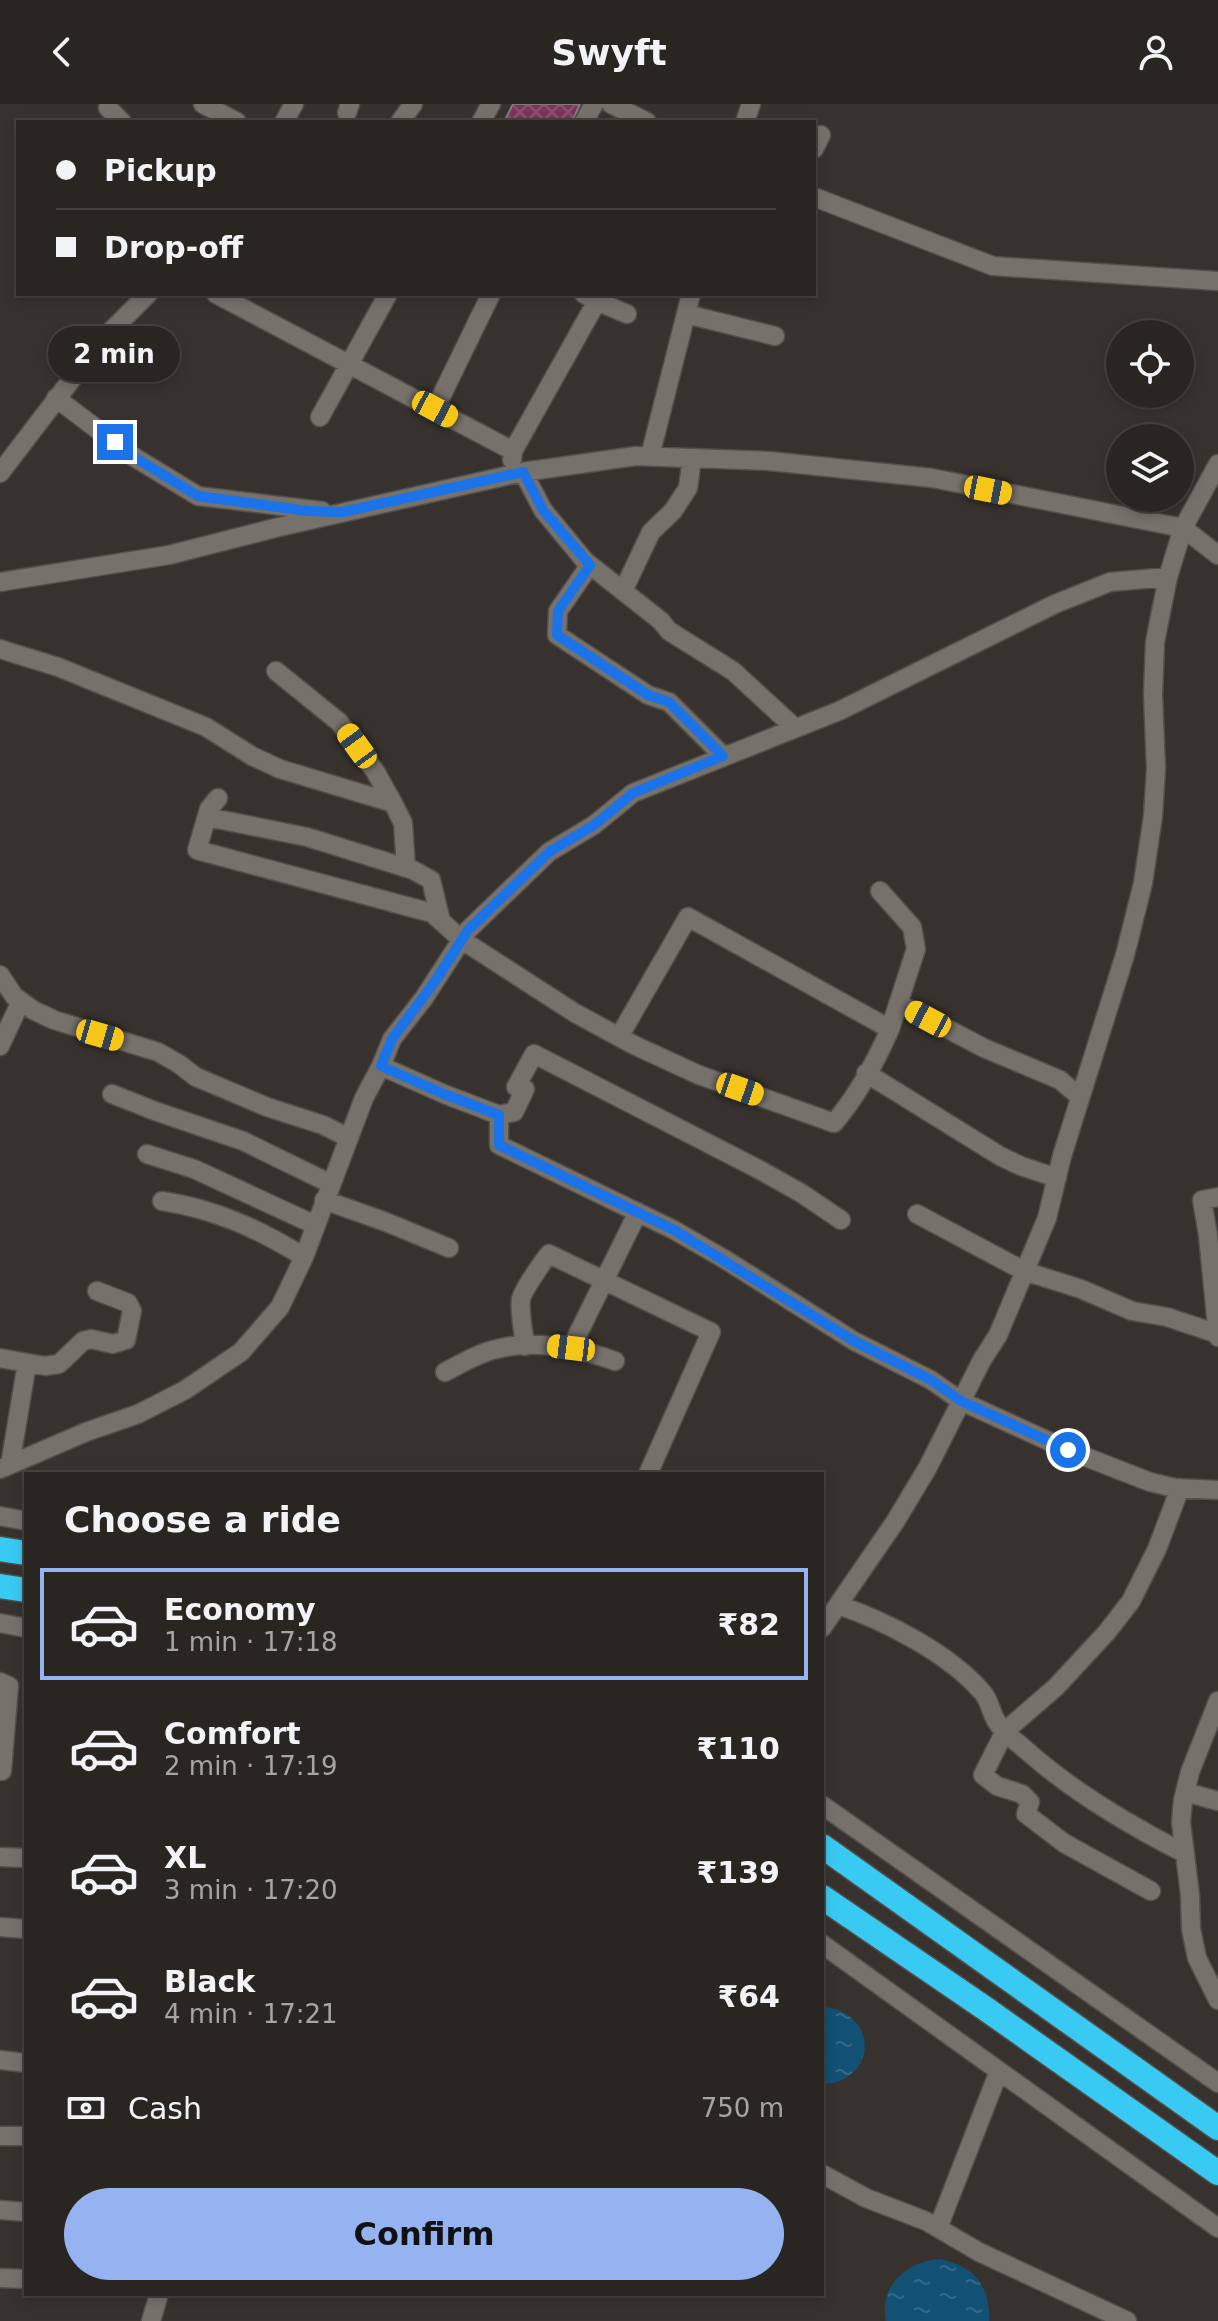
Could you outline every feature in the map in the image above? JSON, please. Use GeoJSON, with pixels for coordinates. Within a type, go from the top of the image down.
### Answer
{"type":"FeatureCollection","features":[{"type":"Feature","properties":{"kind":"highway"},"geometry":{"type":"LineString","coordinates":[[0,1549],[24,1553]]}},
{"type":"Feature","properties":{"kind":"highway"},"geometry":{"type":"LineString","coordinates":[[0,1586],[24,1590]]}},
{"type":"Feature","properties":{"kind":"highway"},"geometry":{"type":"LineString","coordinates":[[824,1847],[1218,2128]]}},
{"type":"Feature","properties":{"kind":"highway"},"geometry":{"type":"LineString","coordinates":[[824,1898],[1218,2173]]}},
{"type":"Feature","properties":{"kind":"street"},"geometry":{"type":"LineString","coordinates":[[203,104],[233,120]]}},
{"type":"Feature","properties":{"kind":"street"},"geometry":{"type":"LineString","coordinates":[[611,104],[643,120]]}},
{"type":"Feature","properties":{"kind":"street"},"geometry":{"type":"LineString","coordinates":[[108,108],[120,120]]}},
{"type":"Feature","properties":{"kind":"street"},"geometry":{"type":"LineString","coordinates":[[816,198],[993,266],[1218,281]]}},
{"type":"Feature","properties":{"kind":"street"},"geometry":{"type":"LineString","coordinates":[[0,473],[101,341],[146,296]]}},
{"type":"Feature","properties":{"kind":"street"},"geometry":{"type":"LineString","coordinates":[[220,296],[513,451]]}},
{"type":"Feature","properties":{"kind":"street"},"geometry":{"type":"LineString","coordinates":[[320,417],[387,296]]}},
{"type":"Feature","properties":{"kind":"street"},"geometry":{"type":"LineString","coordinates":[[435,409],[490,296]]}},
{"type":"Feature","properties":{"kind":"street"},"geometry":{"type":"LineString","coordinates":[[650,456],[690,296]]}},
{"type":"Feature","properties":{"kind":"street"},"geometry":{"type":"LineString","coordinates":[[627,314],[591,298],[513,451],[517,473],[543,510],[590,565],[661,621],[669,631],[733,671],[795,728]]}},
{"type":"Feature","properties":{"kind":"street"},"geometry":{"type":"LineString","coordinates":[[686,314],[775,336]]}},
{"type":"Feature","properties":{"kind":"street"},"geometry":{"type":"LineString","coordinates":[[56,398],[134,457],[198,496],[308,511],[343,512]]}},
{"type":"Feature","properties":{"kind":"street"},"geometry":{"type":"LineString","coordinates":[[0,582],[169,555],[517,473],[636,456],[769,461],[932,478],[1183,528],[1218,555]]}},
{"type":"Feature","properties":{"kind":"street"},"geometry":{"type":"LineString","coordinates":[[623,591],[651,532],[673,511],[688,488],[692,458]]}},
{"type":"Feature","properties":{"kind":"street"},"geometry":{"type":"LineString","coordinates":[[824,1625],[895,1522],[928,1467],[998,1335],[1047,1218],[1064,1147],[1125,955],[1143,883],[1156,769],[1153,695],[1155,642],[1168,577],[1183,528],[1218,464]]}},
{"type":"Feature","properties":{"kind":"street"},"geometry":{"type":"LineString","coordinates":[[590,565],[558,611],[557,635],[648,695],[669,702],[723,756]]}},
{"type":"Feature","properties":{"kind":"street"},"geometry":{"type":"LineString","coordinates":[[5,1467],[86,1432],[138,1414],[185,1390],[241,1352],[280,1307],[304,1257],[364,1098],[392,1039],[424,998],[468,930],[549,852],[594,825],[633,793],[839,711],[1055,604],[1110,582],[1168,577]]}},
{"type":"Feature","properties":{"kind":"street"},"geometry":{"type":"LineString","coordinates":[[0,649],[58,667],[206,727],[252,756],[280,769],[393,803]]}},
{"type":"Feature","properties":{"kind":"street"},"geometry":{"type":"LineString","coordinates":[[276,671],[339,722],[375,771],[403,823],[406,868]]}},
{"type":"Feature","properties":{"kind":"street"},"geometry":{"type":"LineString","coordinates":[[218,798],[209,809],[197,850],[432,913],[462,940],[575,1013],[619,1037],[699,1075],[834,1123],[880,1052],[900,1004],[916,949],[912,927],[880,891]]}},
{"type":"Feature","properties":{"kind":"street"},"geometry":{"type":"LineString","coordinates":[[207,817],[307,837],[406,868],[431,880],[441,921]]}},
{"type":"Feature","properties":{"kind":"street"},"geometry":{"type":"LineString","coordinates":[[619,1037],[688,917],[890,1029]]}},
{"type":"Feature","properties":{"kind":"street"},"geometry":{"type":"LineString","coordinates":[[0,975],[14,996],[54,1020],[158,1052],[196,1077],[267,1107],[323,1125],[349,1138]]}},
{"type":"Feature","properties":{"kind":"street"},"geometry":{"type":"LineString","coordinates":[[0,1046],[21,1001]]}},
{"type":"Feature","properties":{"kind":"street"},"geometry":{"type":"LineString","coordinates":[[900,1004],[984,1048],[1060,1080],[1080,1097]]}},
{"type":"Feature","properties":{"kind":"street"},"geometry":{"type":"LineString","coordinates":[[381,1066],[499,1115],[514,1112],[525,1089],[516,1087],[534,1054],[760,1170],[841,1220]]}},
{"type":"Feature","properties":{"kind":"street"},"geometry":{"type":"LineString","coordinates":[[866,1073],[1000,1156],[1057,1178]]}},
{"type":"Feature","properties":{"kind":"street"},"geometry":{"type":"LineString","coordinates":[[112,1094],[243,1141],[327,1192],[386,1222],[449,1248]]}},
{"type":"Feature","properties":{"kind":"street"},"geometry":{"type":"LineString","coordinates":[[499,1115],[499,1145],[687,1237],[854,1341],[931,1380],[961,1401],[1068,1450],[1150,1482],[1180,1488],[1218,1490]]}},
{"type":"Feature","properties":{"kind":"street"},"geometry":{"type":"LineString","coordinates":[[147,1154],[194,1169],[315,1225]]}},
{"type":"Feature","properties":{"kind":"street"},"geometry":{"type":"LineString","coordinates":[[917,1214],[1024,1271],[1081,1289],[1132,1311],[1167,1317],[1218,1336],[1215,1284],[1202,1200],[1218,1197]]}},
{"type":"Feature","properties":{"kind":"street"},"geometry":{"type":"LineString","coordinates":[[162,1201],[236,1221],[268,1234],[304,1257]]}},
{"type":"Feature","properties":{"kind":"street"},"geometry":{"type":"LineString","coordinates":[[571,1348],[638,1212]]}},
{"type":"Feature","properties":{"kind":"street"},"geometry":{"type":"LineString","coordinates":[[525,1346],[521,1297],[534,1279],[537,1268],[549,1254],[711,1332],[649,1472]]}},
{"type":"Feature","properties":{"kind":"street"},"geometry":{"type":"LineString","coordinates":[[0,1358],[45,1366],[59,1364],[83,1341],[91,1339],[113,1344],[126,1340],[132,1311],[128,1303],[97,1291]]}},
{"type":"Feature","properties":{"kind":"street"},"geometry":{"type":"LineString","coordinates":[[445,1372],[498,1348],[525,1346],[571,1348],[615,1361]]}},
{"type":"Feature","properties":{"kind":"street"},"geometry":{"type":"LineString","coordinates":[[5,1467],[27,1363]]}},
{"type":"Feature","properties":{"kind":"street"},"geometry":{"type":"LineString","coordinates":[[1151,1891],[1064,1843],[1026,1814],[1030,1802],[1022,1794],[997,1786],[983,1775],[1005,1731],[1056,1687],[1131,1601],[1157,1549],[1180,1488]]}},
{"type":"Feature","properties":{"kind":"street"},"geometry":{"type":"LineString","coordinates":[[0,1516],[24,1521]]}},
{"type":"Feature","properties":{"kind":"street"},"geometry":{"type":"LineString","coordinates":[[838,1605],[889,1626],[945,1660],[985,1695],[998,1725],[1042,1764],[1094,1802],[1184,1853]]}},
{"type":"Feature","properties":{"kind":"street"},"geometry":{"type":"LineString","coordinates":[[0,1623],[24,1628]]}},
{"type":"Feature","properties":{"kind":"street"},"geometry":{"type":"LineString","coordinates":[[0,1682],[9,1686],[2,1771]]}},
{"type":"Feature","properties":{"kind":"street"},"geometry":{"type":"LineString","coordinates":[[1218,1701],[1197,1751],[1185,1792],[1181,1822],[1191,1929],[1197,1958],[1218,2000]]}},
{"type":"Feature","properties":{"kind":"street"},"geometry":{"type":"LineString","coordinates":[[1185,1792],[1218,1801]]}},
{"type":"Feature","properties":{"kind":"street"},"geometry":{"type":"LineString","coordinates":[[824,1806],[1218,2083]]}},
{"type":"Feature","properties":{"kind":"street"},"geometry":{"type":"LineString","coordinates":[[0,1857],[24,1858]]}},
{"type":"Feature","properties":{"kind":"street"},"geometry":{"type":"LineString","coordinates":[[0,1927],[24,1929]]}},
{"type":"Feature","properties":{"kind":"street"},"geometry":{"type":"LineString","coordinates":[[824,1945],[1218,2228]]}},
{"type":"Feature","properties":{"kind":"street"},"geometry":{"type":"LineString","coordinates":[[0,2060],[24,2063]]}},
{"type":"Feature","properties":{"kind":"street"},"geometry":{"type":"LineString","coordinates":[[938,2228],[999,2071]]}},
{"type":"Feature","properties":{"kind":"street"},"geometry":{"type":"LineString","coordinates":[[0,2136],[24,2136]]}},
{"type":"Feature","properties":{"kind":"street"},"geometry":{"type":"LineString","coordinates":[[824,2175],[866,2198],[926,2221],[979,2252],[1127,2321]]}},
{"type":"Feature","properties":{"kind":"street"},"geometry":{"type":"LineString","coordinates":[[0,2210],[24,2212]]}},
{"type":"Feature","properties":{"kind":"street"},"geometry":{"type":"LineString","coordinates":[[0,2278],[24,2279]]}},
{"type":"Feature","properties":{"kind":"street"},"geometry":{"type":"LineString","coordinates":[[151,2321],[158,2296]]}},
{"type":"Feature","properties":{"kind":"water"},"geometry":{"type":"Polygon","coordinates":[[[824,2007],[843,2012],[855,2022],[863,2034],[865,2047],[862,2061],[853,2072],[840,2080],[824,2084],[824,2007]]]}},
{"type":"Feature","properties":{"kind":"water"},"geometry":{"type":"Polygon","coordinates":[[[940,2259],[963,2267],[978,2280],[987,2297],[989,2321],[886,2321],[887,2296],[898,2277],[917,2265],[940,2259]]]}},
{"type":"Feature","properties":{"kind":"building"},"geometry":{"type":"Polygon","coordinates":[[[513,104],[580,104],[573,120],[505,120],[513,104]]]}},
{"type":"Feature","properties":{"kind":"route"},"geometry":{"type":"LineString","coordinates":[[115,442],[198,496],[308,511],[343,512],[523,472],[543,510],[590,565],[558,611],[557,635],[648,695],[669,702],[723,756],[633,793],[594,825],[549,852],[468,930],[424,998],[392,1039],[381,1066],[499,1115],[499,1145],[674,1230],[854,1341],[931,1380],[961,1401],[1068,1450]]}}]}
